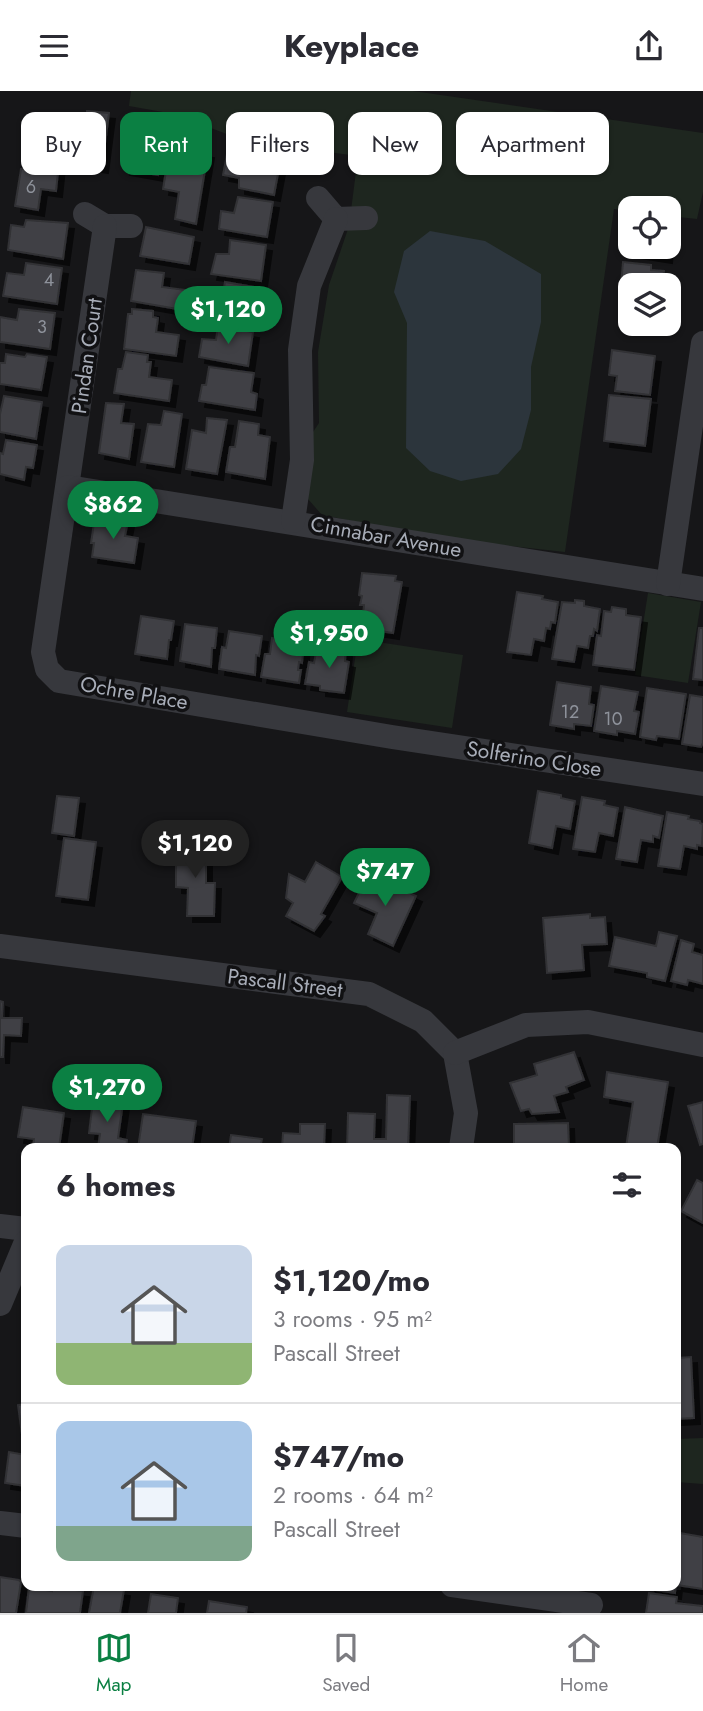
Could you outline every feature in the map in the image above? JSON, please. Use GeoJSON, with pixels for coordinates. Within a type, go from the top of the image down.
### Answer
{"type":"FeatureCollection","features":[{"type":"Feature","properties":{"kind":"street"},"geometry":{"type":"LineString","coordinates":[[318,198],[336,219]]}},
{"type":"Feature","properties":{"kind":"street"},"geometry":{"type":"LineString","coordinates":[[336,219],[366,218]]}},
{"type":"Feature","properties":{"kind":"street"},"geometry":{"type":"LineString","coordinates":[[293,521],[302,460],[300,350],[309,286],[336,219]]}},
{"type":"Feature","properties":{"kind":"street","name":"Pindan Court"},"geometry":{"type":"LineString","coordinates":[[68,487],[95,220],[131,226]]}},
{"type":"Feature","properties":{"kind":"street"},"geometry":{"type":"LineString","coordinates":[[668,584],[703,343]]}},
{"type":"Feature","properties":{"kind":"street","name":"Cinnabar Avenue"},"geometry":{"type":"LineString","coordinates":[[68,487],[293,521],[703,589]]}},
{"type":"Feature","properties":{"kind":"street","name":"Ochre Place"},"geometry":{"type":"LineString","coordinates":[[68,487],[43,652],[47,669],[59,681],[366,733]]}},
{"type":"Feature","properties":{"kind":"street","name":"Solferino Close"},"geometry":{"type":"LineString","coordinates":[[366,733],[703,784]]}},
{"type":"Feature","properties":{"kind":"street","name":"Pascall Street"},"geometry":{"type":"LineString","coordinates":[[0,946],[369,994],[423,1021],[455,1053]]}},
{"type":"Feature","properties":{"kind":"street"},"geometry":{"type":"LineString","coordinates":[[462,1143],[466,1113],[455,1053],[526,1025],[588,1022],[703,1045]]}},
{"type":"Feature","properties":{"kind":"street"},"geometry":{"type":"LineString","coordinates":[[0,1226],[21,1228]]}},
{"type":"Feature","properties":{"kind":"street"},"geometry":{"type":"LineString","coordinates":[[0,1304],[21,1254]]}},
{"type":"Feature","properties":{"kind":"street"},"geometry":{"type":"LineString","coordinates":[[0,1523],[21,1525]]}},
{"type":"Feature","properties":{"kind":"street"},"geometry":{"type":"LineString","coordinates":[[504,1591],[592,1601]]}},
{"type":"Feature","properties":{"kind":"shaded area"},"geometry":{"type":"Polygon","coordinates":[[[131,91],[413,91],[558,112],[456,112],[456,175],[609,175],[609,119],[703,133],[703,192],[697,219],[681,217],[681,196],[618,196],[565,552],[446,539],[322,515],[308,499],[311,435],[319,423],[318,352],[329,285],[349,226],[356,175],[442,175],[442,112],[348,112],[348,155],[334,153],[334,112],[226,112],[226,134],[212,128],[212,112],[163,112],[129,106],[131,91]]]}},
{"type":"Feature","properties":{"kind":"shaded area"},"geometry":{"type":"Polygon","coordinates":[[[430,231],[485,241],[541,274],[541,322],[531,367],[531,410],[521,449],[498,474],[461,481],[430,471],[406,448],[407,323],[394,292],[404,251],[430,231]]]}},
{"type":"Feature","properties":{"kind":"shaded area"},"geometry":{"type":"Polygon","coordinates":[[[648,593],[701,602],[688,683],[635,675],[648,593]]]}},
{"type":"Feature","properties":{"kind":"shaded area"},"geometry":{"type":"Polygon","coordinates":[[[358,639],[463,655],[452,728],[347,712],[358,639]]]}},
{"type":"Feature","properties":{"kind":"shaded area"},"geometry":{"type":"Polygon","coordinates":[[[703,1438],[703,1484],[681,1482],[681,1439],[703,1438]]]}},
{"type":"Feature","properties":{"kind":"building"},"geometry":{"type":"Polygon","coordinates":[[[106,113],[109,113],[106,136],[106,113]]]}},
{"type":"Feature","properties":{"kind":"building"},"geometry":{"type":"Polygon","coordinates":[[[226,159],[226,175],[278,175],[274,195],[239,188],[239,178],[223,175],[226,159]]]}},
{"type":"Feature","properties":{"kind":"building"},"geometry":{"type":"Polygon","coordinates":[[[21,169],[21,175],[58,175],[56,191],[41,189],[38,210],[15,206],[21,169]]]}},
{"type":"Feature","properties":{"kind":"building"},"geometry":{"type":"Polygon","coordinates":[[[165,175],[204,175],[196,224],[175,219],[179,192],[163,189],[165,175]]]}},
{"type":"Feature","properties":{"kind":"building"},"geometry":{"type":"Polygon","coordinates":[[[238,197],[273,202],[267,237],[219,229],[221,211],[234,213],[238,197]]]}},
{"type":"Feature","properties":{"kind":"building"},"geometry":{"type":"Polygon","coordinates":[[[26,220],[68,223],[63,259],[8,250],[11,225],[24,227],[26,220]]]}},
{"type":"Feature","properties":{"kind":"building"},"geometry":{"type":"Polygon","coordinates":[[[146,227],[194,237],[189,264],[140,256],[146,227]]]}},
{"type":"Feature","properties":{"kind":"building"},"geometry":{"type":"Polygon","coordinates":[[[230,240],[266,245],[261,281],[211,274],[216,254],[229,254],[230,240]]]}},
{"type":"Feature","properties":{"kind":"building"},"geometry":{"type":"Polygon","coordinates":[[[623,262],[651,265],[651,270],[664,271],[664,273],[622,273],[623,262]]]}},
{"type":"Feature","properties":{"kind":"building"},"geometry":{"type":"Polygon","coordinates":[[[26,263],[62,268],[57,304],[3,296],[7,273],[24,275],[26,263]]]}},
{"type":"Feature","properties":{"kind":"building"},"geometry":{"type":"Polygon","coordinates":[[[136,270],[164,273],[162,287],[186,290],[183,310],[131,301],[136,270]]]}},
{"type":"Feature","properties":{"kind":"building"},"geometry":{"type":"Polygon","coordinates":[[[225,282],[260,288],[253,322],[207,315],[209,297],[222,298],[225,282]]]}},
{"type":"Feature","properties":{"kind":"building"},"geometry":{"type":"Polygon","coordinates":[[[19,309],[55,313],[50,349],[0,342],[0,317],[17,320],[19,309]]]}},
{"type":"Feature","properties":{"kind":"building"},"geometry":{"type":"Polygon","coordinates":[[[132,309],[153,311],[153,317],[158,318],[156,332],[179,335],[176,356],[124,349],[128,314],[132,314],[132,309]]]}},
{"type":"Feature","properties":{"kind":"building"},"geometry":{"type":"Polygon","coordinates":[[[218,326],[253,332],[248,366],[199,357],[202,339],[216,340],[218,326]]]}},
{"type":"Feature","properties":{"kind":"building"},"geometry":{"type":"Polygon","coordinates":[[[612,350],[655,356],[650,395],[615,391],[617,376],[609,375],[612,350]]]}},
{"type":"Feature","properties":{"kind":"building"},"geometry":{"type":"Polygon","coordinates":[[[126,352],[148,355],[147,362],[151,362],[149,377],[172,380],[169,401],[114,393],[118,369],[122,369],[126,352]]]}},
{"type":"Feature","properties":{"kind":"building"},"geometry":{"type":"Polygon","coordinates":[[[6,354],[47,357],[41,390],[0,384],[0,363],[5,363],[6,354]]]}},
{"type":"Feature","properties":{"kind":"building"},"geometry":{"type":"Polygon","coordinates":[[[209,367],[254,373],[251,392],[257,394],[255,410],[199,401],[202,385],[206,385],[209,367]]]}},
{"type":"Feature","properties":{"kind":"building"},"geometry":{"type":"Polygon","coordinates":[[[609,395],[651,399],[645,446],[604,441],[609,395]]]}},
{"type":"Feature","properties":{"kind":"building"},"geometry":{"type":"Polygon","coordinates":[[[4,396],[42,402],[36,439],[0,432],[4,396]]]}},
{"type":"Feature","properties":{"kind":"building"},"geometry":{"type":"Polygon","coordinates":[[[106,403],[124,404],[121,423],[134,424],[129,459],[99,453],[106,403]]]}},
{"type":"Feature","properties":{"kind":"building"},"geometry":{"type":"Polygon","coordinates":[[[164,411],[182,414],[174,467],[141,462],[148,424],[161,425],[164,411]]]}},
{"type":"Feature","properties":{"kind":"building"},"geometry":{"type":"Polygon","coordinates":[[[207,418],[227,420],[217,474],[186,469],[192,430],[206,433],[207,418]]]}},
{"type":"Feature","properties":{"kind":"building"},"geometry":{"type":"Polygon","coordinates":[[[239,421],[259,424],[258,435],[270,437],[265,479],[226,472],[230,447],[235,447],[239,421]]]}},
{"type":"Feature","properties":{"kind":"building"},"geometry":{"type":"Polygon","coordinates":[[[6,440],[37,445],[33,468],[26,467],[24,480],[0,474],[0,453],[3,454],[6,440]]]}},
{"type":"Feature","properties":{"kind":"building"},"geometry":{"type":"Polygon","coordinates":[[[95,516],[128,521],[125,536],[138,538],[134,563],[92,557],[95,516]]]}},
{"type":"Feature","properties":{"kind":"building"},"geometry":{"type":"Polygon","coordinates":[[[362,573],[396,576],[395,581],[402,582],[393,633],[373,630],[375,616],[363,614],[364,605],[360,605],[362,596],[359,595],[362,573]]]}},
{"type":"Feature","properties":{"kind":"building"},"geometry":{"type":"Polygon","coordinates":[[[517,592],[543,596],[542,599],[558,602],[555,623],[551,622],[550,629],[546,628],[544,641],[534,639],[531,655],[507,652],[517,592]]]}},
{"type":"Feature","properties":{"kind":"building"},"geometry":{"type":"Polygon","coordinates":[[[575,600],[584,601],[584,606],[600,609],[597,631],[594,629],[593,636],[590,636],[588,648],[577,646],[574,662],[552,659],[562,602],[575,603],[575,600]]]}},
{"type":"Feature","properties":{"kind":"building"},"geometry":{"type":"Polygon","coordinates":[[[612,607],[626,609],[626,615],[641,617],[634,670],[593,665],[604,611],[611,612],[612,607]]]}},
{"type":"Feature","properties":{"kind":"building"},"geometry":{"type":"Polygon","coordinates":[[[141,616],[174,621],[167,659],[135,654],[141,616]]]}},
{"type":"Feature","properties":{"kind":"building"},"geometry":{"type":"Polygon","coordinates":[[[185,624],[217,628],[211,667],[180,661],[185,624]]]}},
{"type":"Feature","properties":{"kind":"building"},"geometry":{"type":"Polygon","coordinates":[[[699,628],[703,628],[703,680],[693,679],[699,628]]]}},
{"type":"Feature","properties":{"kind":"building"},"geometry":{"type":"Polygon","coordinates":[[[229,631],[262,636],[259,656],[256,655],[255,675],[219,669],[222,647],[226,648],[229,631]]]}},
{"type":"Feature","properties":{"kind":"building"},"geometry":{"type":"Polygon","coordinates":[[[272,638],[304,644],[302,663],[299,662],[299,683],[261,677],[265,654],[270,654],[272,638]]]}},
{"type":"Feature","properties":{"kind":"building"},"geometry":{"type":"Polygon","coordinates":[[[317,647],[346,651],[345,661],[349,662],[344,693],[320,690],[320,686],[305,684],[309,662],[314,663],[317,647]]]}},
{"type":"Feature","properties":{"kind":"building"},"geometry":{"type":"Polygon","coordinates":[[[557,682],[591,687],[589,704],[594,705],[591,726],[574,724],[574,729],[550,725],[557,682]]]}},
{"type":"Feature","properties":{"kind":"building"},"geometry":{"type":"Polygon","coordinates":[[[601,686],[638,692],[634,711],[639,712],[635,734],[617,731],[617,735],[594,731],[601,686]]]}},
{"type":"Feature","properties":{"kind":"building"},"geometry":{"type":"Polygon","coordinates":[[[647,688],[686,694],[679,739],[657,736],[656,740],[640,737],[647,688]]]}},
{"type":"Feature","properties":{"kind":"building"},"geometry":{"type":"Polygon","coordinates":[[[690,695],[703,697],[701,747],[682,744],[690,695]]]}},
{"type":"Feature","properties":{"kind":"building"},"geometry":{"type":"Polygon","coordinates":[[[538,791],[561,795],[561,798],[575,801],[570,829],[556,826],[552,848],[529,843],[538,791]]]}},
{"type":"Feature","properties":{"kind":"building"},"geometry":{"type":"Polygon","coordinates":[[[57,796],[79,798],[74,836],[52,833],[57,796]]]}},
{"type":"Feature","properties":{"kind":"building"},"geometry":{"type":"Polygon","coordinates":[[[582,797],[605,801],[604,805],[618,808],[613,836],[599,833],[595,852],[573,849],[582,797]]]}},
{"type":"Feature","properties":{"kind":"building"},"geometry":{"type":"Polygon","coordinates":[[[625,807],[663,816],[659,838],[653,836],[653,842],[641,840],[637,862],[616,859],[625,807]]]}},
{"type":"Feature","properties":{"kind":"building"},"geometry":{"type":"Polygon","coordinates":[[[667,812],[689,816],[688,819],[703,824],[702,846],[697,845],[697,849],[684,846],[680,869],[658,866],[667,812]]]}},
{"type":"Feature","properties":{"kind":"building"},"geometry":{"type":"Polygon","coordinates":[[[64,838],[96,842],[88,900],[56,896],[64,838]]]}},
{"type":"Feature","properties":{"kind":"building"},"geometry":{"type":"Polygon","coordinates":[[[176,846],[206,847],[206,883],[215,883],[214,916],[187,916],[188,888],[176,887],[176,846]]]}},
{"type":"Feature","properties":{"kind":"building"},"geometry":{"type":"Polygon","coordinates":[[[316,862],[342,877],[321,914],[325,916],[314,931],[286,916],[293,903],[286,898],[289,874],[305,882],[316,862]]]}},
{"type":"Feature","properties":{"kind":"building"},"geometry":{"type":"Polygon","coordinates":[[[368,874],[416,896],[393,946],[368,934],[377,913],[354,903],[368,874]]]}},
{"type":"Feature","properties":{"kind":"building"},"geometry":{"type":"Polygon","coordinates":[[[590,914],[590,918],[605,917],[607,944],[582,945],[584,970],[547,973],[543,918],[590,914]]]}},
{"type":"Feature","properties":{"kind":"building"},"geometry":{"type":"Polygon","coordinates":[[[659,932],[677,936],[665,981],[647,977],[647,973],[609,966],[615,937],[656,946],[659,932]]]}},
{"type":"Feature","properties":{"kind":"building"},"geometry":{"type":"Polygon","coordinates":[[[681,940],[694,944],[692,952],[703,955],[703,984],[688,980],[687,985],[671,981],[681,940]]]}},
{"type":"Feature","properties":{"kind":"building"},"geometry":{"type":"Polygon","coordinates":[[[0,1001],[3,1002],[2,1018],[22,1018],[21,1036],[4,1035],[3,1057],[0,1057],[0,1001]]]}},
{"type":"Feature","properties":{"kind":"building"},"geometry":{"type":"Polygon","coordinates":[[[574,1052],[584,1080],[566,1087],[568,1092],[554,1096],[559,1112],[532,1114],[529,1109],[521,1111],[510,1083],[537,1075],[534,1064],[574,1052]]]}},
{"type":"Feature","properties":{"kind":"building"},"geometry":{"type":"Polygon","coordinates":[[[607,1072],[668,1082],[658,1143],[627,1143],[633,1102],[604,1097],[607,1072]]]}},
{"type":"Feature","properties":{"kind":"building"},"geometry":{"type":"Polygon","coordinates":[[[387,1095],[410,1096],[408,1143],[347,1143],[348,1113],[375,1114],[374,1139],[386,1139],[387,1095]]]}},
{"type":"Feature","properties":{"kind":"building"},"geometry":{"type":"Polygon","coordinates":[[[93,1100],[123,1103],[118,1138],[127,1140],[127,1143],[99,1143],[100,1134],[89,1133],[93,1100]]]}},
{"type":"Feature","properties":{"kind":"building"},"geometry":{"type":"Polygon","coordinates":[[[703,1102],[703,1144],[700,1145],[688,1106],[703,1102]]]}},
{"type":"Feature","properties":{"kind":"building"},"geometry":{"type":"Polygon","coordinates":[[[23,1107],[64,1113],[60,1143],[34,1143],[34,1139],[18,1137],[23,1107]]]}},
{"type":"Feature","properties":{"kind":"building"},"geometry":{"type":"Polygon","coordinates":[[[143,1114],[196,1121],[193,1143],[139,1143],[143,1114]]]}},
{"type":"Feature","properties":{"kind":"building"},"geometry":{"type":"Polygon","coordinates":[[[568,1123],[569,1143],[514,1143],[514,1124],[568,1123]]]}},
{"type":"Feature","properties":{"kind":"building"},"geometry":{"type":"Polygon","coordinates":[[[300,1124],[325,1124],[324,1143],[282,1143],[283,1133],[300,1134],[300,1124]]]}},
{"type":"Feature","properties":{"kind":"building"},"geometry":{"type":"Polygon","coordinates":[[[231,1135],[262,1139],[261,1143],[230,1143],[231,1135]]]}},
{"type":"Feature","properties":{"kind":"building"},"geometry":{"type":"Polygon","coordinates":[[[697,1180],[703,1183],[703,1223],[681,1211],[697,1180]]]}},
{"type":"Feature","properties":{"kind":"building"},"geometry":{"type":"Polygon","coordinates":[[[691,1357],[694,1418],[681,1419],[681,1358],[691,1357]]]}},
{"type":"Feature","properties":{"kind":"building"},"geometry":{"type":"Polygon","coordinates":[[[18,1405],[21,1405],[21,1428],[18,1405]]]}},
{"type":"Feature","properties":{"kind":"building"},"geometry":{"type":"Polygon","coordinates":[[[9,1452],[21,1454],[21,1485],[5,1483],[9,1452]]]}},
{"type":"Feature","properties":{"kind":"building"},"geometry":{"type":"Polygon","coordinates":[[[681,1533],[703,1537],[703,1589],[681,1586],[681,1533]]]}},
{"type":"Feature","properties":{"kind":"building"},"geometry":{"type":"Polygon","coordinates":[[[0,1577],[21,1582],[16,1613],[0,1613],[0,1577]]]}},
{"type":"Feature","properties":{"kind":"building"},"geometry":{"type":"Polygon","coordinates":[[[29,1591],[83,1591],[80,1613],[26,1613],[29,1591]]]}},
{"type":"Feature","properties":{"kind":"building"},"geometry":{"type":"Polygon","coordinates":[[[93,1591],[124,1591],[120,1613],[89,1613],[93,1591]]]}},
{"type":"Feature","properties":{"kind":"building"},"geometry":{"type":"Polygon","coordinates":[[[649,1593],[677,1597],[676,1603],[703,1606],[703,1613],[646,1613],[649,1593]]]}},
{"type":"Feature","properties":{"kind":"building"},"geometry":{"type":"Polygon","coordinates":[[[151,1594],[178,1598],[176,1613],[148,1613],[151,1594]]]}},
{"type":"Feature","properties":{"kind":"building"},"geometry":{"type":"Polygon","coordinates":[[[209,1601],[247,1607],[246,1613],[207,1613],[209,1601]]]}}]}
